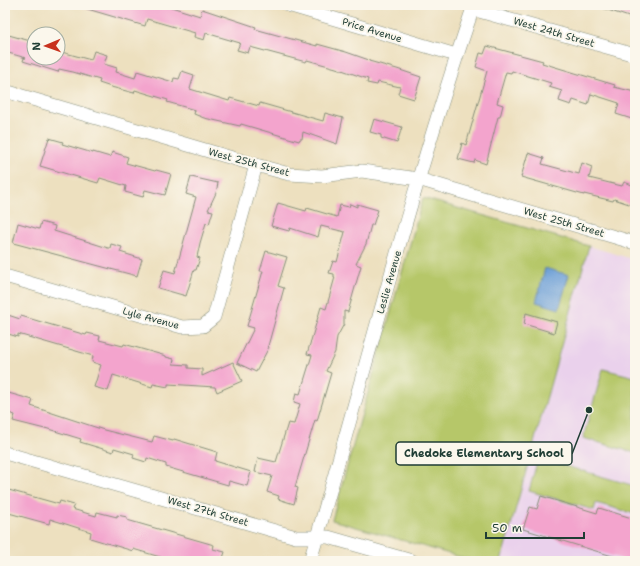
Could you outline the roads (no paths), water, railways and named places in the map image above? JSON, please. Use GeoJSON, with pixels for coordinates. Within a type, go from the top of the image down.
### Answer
{"type":"FeatureCollection","features":[{"type":"Feature","properties":{"kind":"street","name":"Price Avenue"},"geometry":{"type":"LineString","coordinates":[[288,5],[456,55]]}},
{"type":"Feature","properties":{"kind":"street","name":"Leslie Avenue"},"geometry":{"type":"LineString","coordinates":[[310,561],[418,179],[456,55],[473,7]]}},
{"type":"Feature","properties":{"kind":"street","name":"West 24th Street"},"geometry":{"type":"LineString","coordinates":[[473,7],[635,55]]}},
{"type":"Feature","properties":{"kind":"street","name":"West 25th Street"},"geometry":{"type":"LineString","coordinates":[[5,91],[289,174],[322,176],[362,171],[418,179],[635,243]]}},
{"type":"Feature","properties":{"kind":"street","name":"Lyle Avenue"},"geometry":{"type":"LineString","coordinates":[[5,276],[182,327],[203,326],[214,317],[256,165]]}},
{"type":"Feature","properties":{"kind":"street","name":"West 27th Street"},"geometry":{"type":"LineString","coordinates":[[5,453],[296,537],[328,536],[412,561]]}},
{"type":"Feature","properties":{"kind":"water"},"geometry":{"type":"Polygon","coordinates":[[[545,268],[569,275],[559,309],[536,302],[545,268]]]}},
{"type":"Feature","properties":{"kind":"place","name":"Chedoke Elementary School"},"geometry":{"type":"Point","coordinates":[589,410]}}]}
